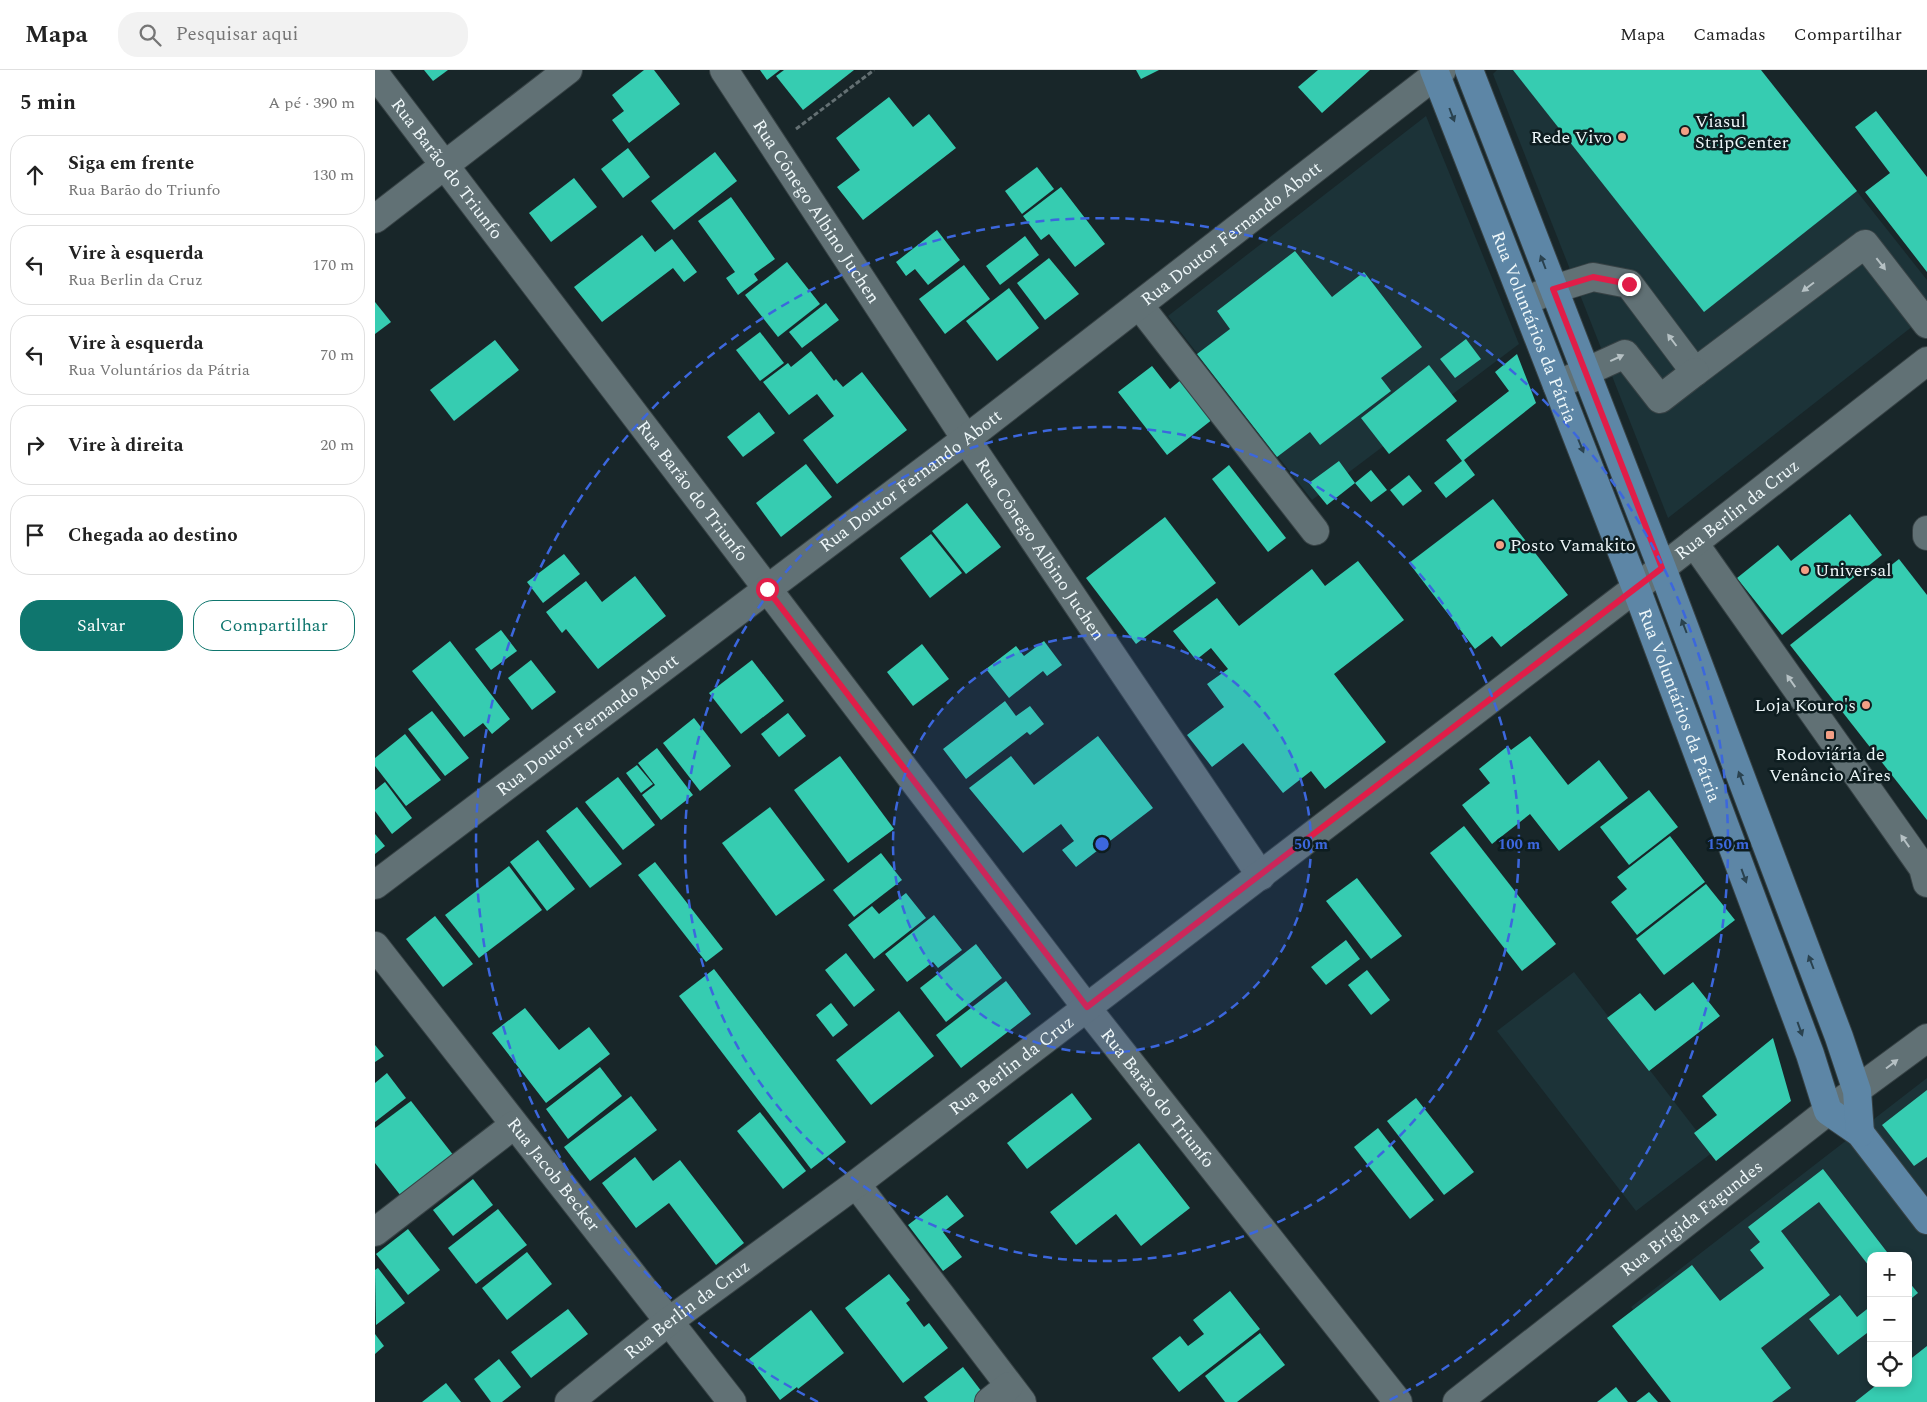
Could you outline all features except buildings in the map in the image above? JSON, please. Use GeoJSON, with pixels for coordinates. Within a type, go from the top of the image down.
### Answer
{"type":"FeatureCollection","features":[{"type":"Feature","properties":{"kind":"main road","name":"Rua Voluntários da Pátria"},"geometry":{"type":"LineString","coordinates":[[1469,70],[1662,568],[1839,1037],[1857,1091],[1860,1133]]}},
{"type":"Feature","properties":{"kind":"main road","name":"Rua Voluntários da Pátria"},"geometry":{"type":"LineString","coordinates":[[1438,72],[1557,385],[1637,588],[1810,1054],[1828,1111]]}},
{"type":"Feature","properties":{"kind":"main road"},"geometry":{"type":"LineString","coordinates":[[1592,472],[1620,460]]}},
{"type":"Feature","properties":{"kind":"main road"},"geometry":{"type":"LineString","coordinates":[[1721,814],[1751,805]]}},
{"type":"Feature","properties":{"kind":"main road"},"geometry":{"type":"LineString","coordinates":[[1828,1111],[1860,1133],[1927,1220]]}},
{"type":"Feature","properties":{"kind":"street"},"geometry":{"type":"LineString","coordinates":[[375,219],[567,70]]}},
{"type":"Feature","properties":{"kind":"street","name":"Rua Cônego Albino Juchen"},"geometry":{"type":"LineString","coordinates":[[724,70],[966,439],[1261,876]]}},
{"type":"Feature","properties":{"kind":"street","name":"Rua Doutor Fernando Abott"},"geometry":{"type":"LineString","coordinates":[[375,885],[966,439],[1438,72]]}},
{"type":"Feature","properties":{"kind":"street","name":"Rua Barão do Triunfo"},"geometry":{"type":"LineString","coordinates":[[375,74],[1087,1007],[1397,1402]]}},
{"type":"Feature","properties":{"kind":"street"},"geometry":{"type":"LineString","coordinates":[[1557,385],[1625,354],[1660,399],[1865,244],[1927,324]]}},
{"type":"Feature","properties":{"kind":"street"},"geometry":{"type":"LineString","coordinates":[[1525,301],[1553,289],[1593,277],[1629,284],[1695,372]]}},
{"type":"Feature","properties":{"kind":"street"},"geometry":{"type":"LineString","coordinates":[[1139,305],[1315,531]]}},
{"type":"Feature","properties":{"kind":"street","name":"Rua Berlin da Cruz"},"geometry":{"type":"LineString","coordinates":[[569,1402],[668,1322],[856,1184],[1261,876],[1926,364]]}},
{"type":"Feature","properties":{"kind":"street"},"geometry":{"type":"LineString","coordinates":[[1927,530],[1927,536]]}},
{"type":"Feature","properties":{"kind":"street"},"geometry":{"type":"LineString","coordinates":[[1694,543],[1923,868],[1927,883]]}},
{"type":"Feature","properties":{"kind":"street","name":"Rua Jacob Becker"},"geometry":{"type":"LineString","coordinates":[[375,946],[514,1126],[732,1402]]}},
{"type":"Feature","properties":{"kind":"street","name":"Rua Brígida Fagundes"},"geometry":{"type":"LineString","coordinates":[[1457,1402],[1828,1111],[1927,1038]]}},
{"type":"Feature","properties":{"kind":"street"},"geometry":{"type":"LineString","coordinates":[[375,1232],[514,1126]]}},
{"type":"Feature","properties":{"kind":"street"},"geometry":{"type":"LineString","coordinates":[[856,1184],[1007,1397]]}},
{"type":"Feature","properties":{"kind":"path"},"geometry":{"type":"LineString","coordinates":[[774,146],[874,70]]}},
{"type":"Feature","properties":{"kind":"shaded area"},"geometry":{"type":"Polygon","coordinates":[[[1497,70],[1761,70],[1927,280],[1927,315],[1668,518],[1493,74],[1497,70]]]}},
{"type":"Feature","properties":{"kind":"shaded area"},"geometry":{"type":"Polygon","coordinates":[[[1426,116],[1519,344],[1312,500],[1168,316],[1426,116]]]}},
{"type":"Feature","properties":{"kind":"shaded area"},"geometry":{"type":"Polygon","coordinates":[[[1574,972],[1713,1152],[1636,1211],[1497,1031],[1574,972]]]}},
{"type":"Feature","properties":{"kind":"shaded area"},"geometry":{"type":"Polygon","coordinates":[[[1927,1078],[1927,1402],[1706,1402],[1631,1307],[1927,1078]]]}},
{"type":"Feature","properties":{"kind":"place","name":"Viasul StripCenter"},"geometry":{"type":"Point","coordinates":[1685,131]}},
{"type":"Feature","properties":{"kind":"place","name":"Rede Vivo"},"geometry":{"type":"Point","coordinates":[1622,137]}},
{"type":"Feature","properties":{"kind":"place","name":"Posto Vamakito"},"geometry":{"type":"Point","coordinates":[1500,545]}},
{"type":"Feature","properties":{"kind":"place","name":"Universal"},"geometry":{"type":"Point","coordinates":[1805,570]}},
{"type":"Feature","properties":{"kind":"place","name":"Loja Kouro's"},"geometry":{"type":"Point","coordinates":[1866,705]}},
{"type":"Feature","properties":{"kind":"place","name":"Rodoviária de Venâncio Aires"},"geometry":{"type":"Point","coordinates":[1830,735]}},
{"type":"Feature","properties":{"kind":"route"},"geometry":{"type":"LineString","coordinates":[[767,589],[1087,1007],[1662,568],[1553,289],[1593,277],[1629,284]]}}]}
